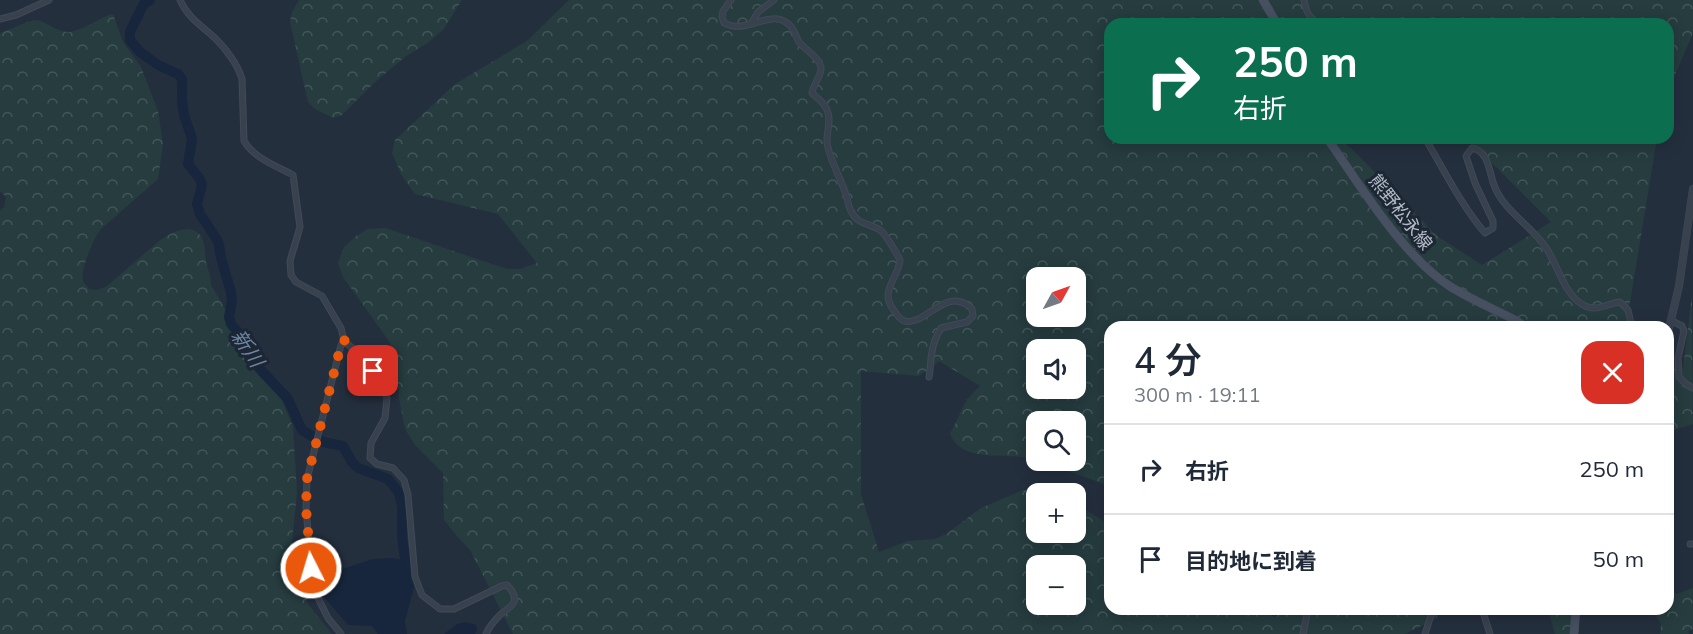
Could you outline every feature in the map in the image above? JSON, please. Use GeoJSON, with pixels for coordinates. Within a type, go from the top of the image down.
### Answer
{"type":"FeatureCollection","features":[{"type":"Feature","properties":{"kind":"main road"},"geometry":{"type":"LineString","coordinates":[[1263,0],[1274,18]]}},
{"type":"Feature","properties":{"kind":"main road","name":"熊野松永線"},"geometry":{"type":"LineString","coordinates":[[1331,144],[1389,225],[1417,258],[1451,287],[1517,321]]}},
{"type":"Feature","properties":{"kind":"main road"},"geometry":{"type":"LineString","coordinates":[[1574,634],[1576,615]]}},
{"type":"Feature","properties":{"kind":"street"},"geometry":{"type":"LineString","coordinates":[[0,19],[16,15],[49,0]]}},
{"type":"Feature","properties":{"kind":"street"},"geometry":{"type":"LineString","coordinates":[[180,0],[187,12],[217,40],[240,71],[244,141],[248,148],[293,175],[300,227],[290,261],[291,275],[296,282],[322,296],[341,328],[344,340],[362,358],[384,388],[387,398],[385,418],[371,443],[370,458],[377,464],[393,468],[404,480],[408,495],[415,577],[422,595],[440,609],[454,609],[502,586],[507,585],[512,590],[515,599],[513,604],[502,613],[486,634]]}},
{"type":"Feature","properties":{"kind":"street"},"geometry":{"type":"LineString","coordinates":[[731,0],[723,12],[724,23],[733,26],[769,19],[781,20],[794,29],[799,42],[821,66],[812,93],[827,108],[829,149],[847,196],[849,208],[856,219],[880,230],[888,238],[900,260],[888,292],[889,301],[901,320],[906,322],[922,317],[935,308],[954,301],[963,302],[972,309],[973,316],[967,322],[941,328],[932,350],[929,377]]}},
{"type":"Feature","properties":{"kind":"street"},"geometry":{"type":"LineString","coordinates":[[751,24],[758,12],[774,0]]}},
{"type":"Feature","properties":{"kind":"street"},"geometry":{"type":"LineString","coordinates":[[1304,0],[1306,13],[1310,18]]}},
{"type":"Feature","properties":{"kind":"street"},"geometry":{"type":"LineString","coordinates":[[1429,144],[1470,216],[1485,233],[1493,228],[1493,221],[1469,168],[1466,156],[1472,148],[1478,149],[1483,154],[1501,198],[1511,212],[1543,243],[1567,287],[1579,303],[1592,309],[1620,302],[1628,310],[1631,321]]}},
{"type":"Feature","properties":{"kind":"street"},"geometry":{"type":"LineString","coordinates":[[1672,321],[1693,189]]}},
{"type":"Feature","properties":{"kind":"street"},"geometry":{"type":"LineString","coordinates":[[1674,322],[1682,326],[1684,331],[1678,358],[1679,377],[1693,388]]}},
{"type":"Feature","properties":{"kind":"street"},"geometry":{"type":"LineString","coordinates":[[341,634],[328,618],[315,592],[306,508],[307,479],[344,340]]}},
{"type":"Feature","properties":{"kind":"street"},"geometry":{"type":"LineString","coordinates":[[1303,634],[1307,615]]}},
{"type":"Feature","properties":{"kind":"street"},"geometry":{"type":"LineString","coordinates":[[1425,634],[1431,615]]}},
{"type":"Feature","properties":{"kind":"street"},"geometry":{"type":"LineString","coordinates":[[1484,615],[1490,634]]}},
{"type":"Feature","properties":{"kind":"green space"},"geometry":{"type":"Polygon","coordinates":[[[299,0],[462,0],[443,30],[375,82],[342,115],[333,118],[315,109],[308,102],[290,22],[292,12],[299,0]]]}},
{"type":"Feature","properties":{"kind":"green space"},"geometry":{"type":"Polygon","coordinates":[[[569,0],[767,0],[770,3],[774,0],[1693,0],[1693,33],[1674,77],[1674,18],[1104,18],[1104,144],[1346,144],[1437,236],[1482,265],[1551,222],[1473,144],[1656,144],[1627,321],[1104,321],[1104,484],[1067,471],[1086,471],[1086,411],[1026,411],[1026,457],[976,454],[956,444],[950,434],[967,399],[980,386],[939,361],[918,376],[861,371],[861,494],[879,552],[908,541],[935,539],[946,534],[981,508],[1026,490],[1026,543],[1086,543],[1086,510],[1104,521],[1104,615],[1270,615],[1275,617],[1278,615],[1437,615],[1438,618],[1404,634],[513,634],[470,550],[444,520],[443,473],[415,445],[405,429],[399,399],[397,365],[389,341],[343,277],[338,263],[344,247],[355,237],[368,229],[385,228],[507,269],[520,269],[537,263],[498,214],[415,194],[401,174],[392,153],[395,140],[455,84],[527,41],[569,0]]]}},
{"type":"Feature","properties":{"kind":"green space"},"geometry":{"type":"Polygon","coordinates":[[[113,14],[123,42],[141,67],[158,111],[163,144],[158,179],[101,229],[88,254],[83,281],[89,289],[98,290],[107,286],[159,241],[175,232],[193,230],[202,238],[211,285],[249,350],[271,374],[293,427],[297,493],[292,541],[299,579],[308,604],[332,634],[0,634],[0,211],[4,207],[6,197],[0,191],[0,33],[35,20],[61,31],[70,32],[113,14]]]}},
{"type":"Feature","properties":{"kind":"green space"},"geometry":{"type":"Polygon","coordinates":[[[1692,295],[1693,424],[1674,430],[1674,364],[1683,369],[1692,295]]]}},
{"type":"Feature","properties":{"kind":"green space"},"geometry":{"type":"Polygon","coordinates":[[[1693,588],[1693,629],[1688,631],[1689,634],[1660,634],[1661,624],[1655,615],[1674,615],[1674,593],[1693,588]]]}},
{"type":"Feature","properties":{"kind":"green space"},"geometry":{"type":"Polygon","coordinates":[[[1550,615],[1572,615],[1570,634],[1555,634],[1550,615]]]}},
{"type":"Feature","properties":{"kind":"water"},"geometry":{"type":"Polygon","coordinates":[[[373,559],[402,560],[407,577],[401,596],[407,634],[378,634],[372,626],[348,625],[324,597],[318,577],[373,559]]]}},
{"type":"Feature","properties":{"kind":"water"},"geometry":{"type":"Polygon","coordinates":[[[466,622],[476,625],[475,634],[444,634],[457,624],[466,622]]]}},
{"type":"Feature","properties":{"kind":"waterway","name":"新川"},"geometry":{"type":"LineString","coordinates":[[150,0],[141,9],[130,32],[130,40],[140,52],[158,65],[178,74],[182,79],[184,115],[192,139],[188,164],[202,185],[197,204],[200,214],[219,245],[231,292],[229,317],[231,324],[246,341],[259,368],[288,399],[302,430],[323,442],[343,446],[358,468],[388,479],[399,493],[409,587],[396,634]]}},
{"type":"Feature","properties":{"kind":"route"},"geometry":{"type":"LineString","coordinates":[[311,568],[306,508],[307,479],[344,340],[373,371]]}}]}
